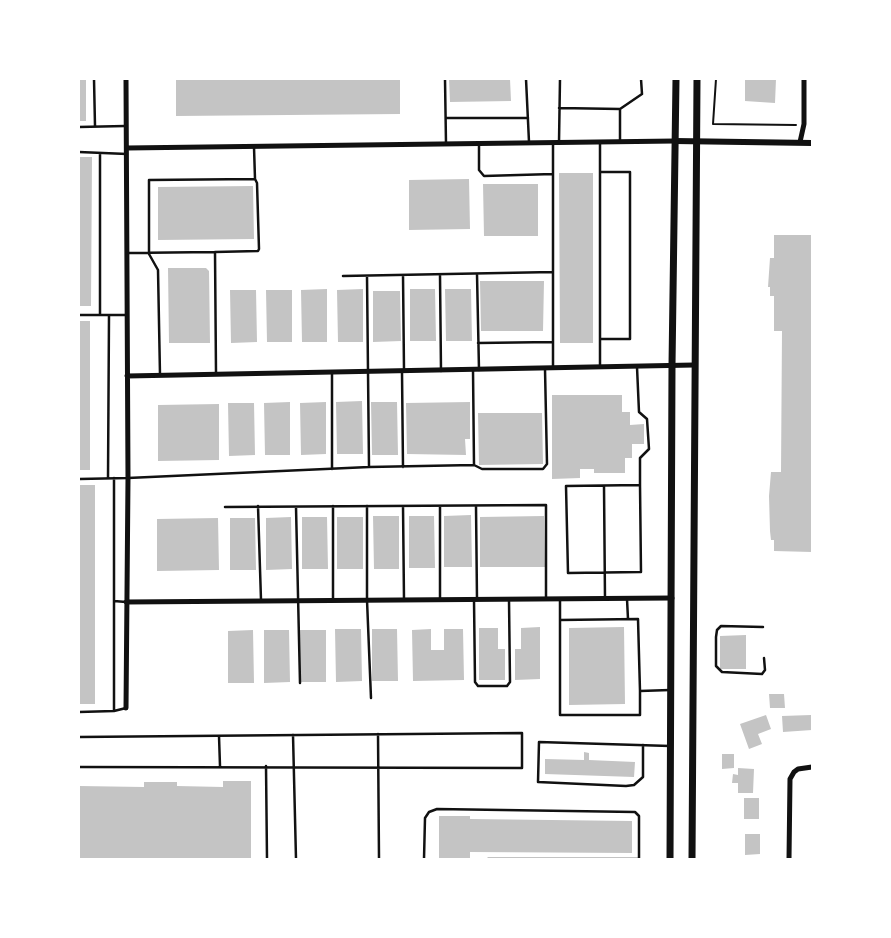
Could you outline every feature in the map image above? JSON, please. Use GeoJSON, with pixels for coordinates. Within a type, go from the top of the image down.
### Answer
{"type":"FeatureCollection","features":[{"type":"Feature","properties":{"kind":"main road"},"geometry":{"type":"LineString","coordinates":[[670,859],[672,365],[676,79]]}},
{"type":"Feature","properties":{"kind":"main road"},"geometry":{"type":"LineString","coordinates":[[692,859],[697,79]]}},
{"type":"Feature","properties":{"kind":"street"},"geometry":{"type":"LineString","coordinates":[[126,79],[128,478],[126,708]]}},
{"type":"Feature","properties":{"kind":"street"},"geometry":{"type":"LineString","coordinates":[[800,142],[804,124],[804,79]]}},
{"type":"Feature","properties":{"kind":"street"},"geometry":{"type":"LineString","coordinates":[[127,151],[446,144],[675,141],[812,142]]}},
{"type":"Feature","properties":{"kind":"street"},"geometry":{"type":"LineString","coordinates":[[127,376],[694,365]]}},
{"type":"Feature","properties":{"kind":"street"},"geometry":{"type":"LineString","coordinates":[[126,602],[605,600],[672,598]]}},
{"type":"Feature","properties":{"kind":"street"},"geometry":{"type":"LineString","coordinates":[[789,859],[789,783],[794,772],[798,769],[812,767]]}},
{"type":"Feature","properties":{"kind":"lane"},"geometry":{"type":"LineString","coordinates":[[94,79],[95,126]]}},
{"type":"Feature","properties":{"kind":"lane"},"geometry":{"type":"LineString","coordinates":[[445,79],[446,144]]}},
{"type":"Feature","properties":{"kind":"lane"},"geometry":{"type":"LineString","coordinates":[[526,79],[529,144]]}},
{"type":"Feature","properties":{"kind":"lane"},"geometry":{"type":"LineString","coordinates":[[554,369],[553,174],[560,79]]}},
{"type":"Feature","properties":{"kind":"lane"},"geometry":{"type":"LineString","coordinates":[[559,108],[620,109],[642,94],[641,79]]}},
{"type":"Feature","properties":{"kind":"lane"},"geometry":{"type":"LineString","coordinates":[[620,109],[620,142]]}},
{"type":"Feature","properties":{"kind":"lane"},"geometry":{"type":"LineString","coordinates":[[446,118],[528,118]]}},
{"type":"Feature","properties":{"kind":"lane"},"geometry":{"type":"LineString","coordinates":[[79,126],[126,126]]}},
{"type":"Feature","properties":{"kind":"lane"},"geometry":{"type":"LineString","coordinates":[[600,142],[600,368]]}},
{"type":"Feature","properties":{"kind":"lane"},"geometry":{"type":"LineString","coordinates":[[480,144],[480,170],[484,176],[553,174]]}},
{"type":"Feature","properties":{"kind":"lane"},"geometry":{"type":"LineString","coordinates":[[127,253],[258,251],[257,183],[255,178],[254,147]]}},
{"type":"Feature","properties":{"kind":"lane"},"geometry":{"type":"LineString","coordinates":[[79,152],[127,151]]}},
{"type":"Feature","properties":{"kind":"lane"},"geometry":{"type":"LineString","coordinates":[[100,153],[100,315]]}},
{"type":"Feature","properties":{"kind":"lane"},"geometry":{"type":"LineString","coordinates":[[600,172],[630,172],[630,339],[600,339]]}},
{"type":"Feature","properties":{"kind":"lane"},"geometry":{"type":"LineString","coordinates":[[160,376],[158,270],[149,254],[149,180],[255,178]]}},
{"type":"Feature","properties":{"kind":"lane"},"geometry":{"type":"LineString","coordinates":[[215,252],[216,375]]}},
{"type":"Feature","properties":{"kind":"lane"},"geometry":{"type":"LineString","coordinates":[[343,276],[553,272]]}},
{"type":"Feature","properties":{"kind":"lane"},"geometry":{"type":"LineString","coordinates":[[474,465],[478,343],[477,274]]}},
{"type":"Feature","properties":{"kind":"lane"},"geometry":{"type":"LineString","coordinates":[[403,275],[403,467]]}},
{"type":"Feature","properties":{"kind":"lane"},"geometry":{"type":"LineString","coordinates":[[440,275],[441,371]]}},
{"type":"Feature","properties":{"kind":"lane"},"geometry":{"type":"LineString","coordinates":[[367,276],[369,468]]}},
{"type":"Feature","properties":{"kind":"lane"},"geometry":{"type":"LineString","coordinates":[[79,315],[127,315]]}},
{"type":"Feature","properties":{"kind":"lane"},"geometry":{"type":"LineString","coordinates":[[108,478],[109,315]]}},
{"type":"Feature","properties":{"kind":"lane"},"geometry":{"type":"LineString","coordinates":[[478,343],[554,342]]}},
{"type":"Feature","properties":{"kind":"lane"},"geometry":{"type":"LineString","coordinates":[[637,366],[639,412],[647,419],[649,449],[640,458],[641,572],[568,573],[566,486],[640,485]]}},
{"type":"Feature","properties":{"kind":"lane"},"geometry":{"type":"LineString","coordinates":[[79,479],[474,465],[482,469],[543,470],[546,464],[545,369]]}},
{"type":"Feature","properties":{"kind":"lane"},"geometry":{"type":"LineString","coordinates":[[332,372],[332,470]]}},
{"type":"Feature","properties":{"kind":"lane"},"geometry":{"type":"LineString","coordinates":[[114,478],[114,711]]}},
{"type":"Feature","properties":{"kind":"lane"},"geometry":{"type":"LineString","coordinates":[[604,486],[605,600]]}},
{"type":"Feature","properties":{"kind":"lane"},"geometry":{"type":"LineString","coordinates":[[258,506],[261,601]]}},
{"type":"Feature","properties":{"kind":"lane"},"geometry":{"type":"LineString","coordinates":[[296,506],[300,683]]}},
{"type":"Feature","properties":{"kind":"lane"},"geometry":{"type":"LineString","coordinates":[[333,506],[333,601]]}},
{"type":"Feature","properties":{"kind":"lane"},"geometry":{"type":"LineString","coordinates":[[367,506],[367,600],[371,698]]}},
{"type":"Feature","properties":{"kind":"lane"},"geometry":{"type":"LineString","coordinates":[[403,506],[404,600]]}},
{"type":"Feature","properties":{"kind":"lane"},"geometry":{"type":"LineString","coordinates":[[440,506],[440,600]]}},
{"type":"Feature","properties":{"kind":"lane"},"geometry":{"type":"LineString","coordinates":[[476,506],[475,682],[478,686],[507,686],[510,682],[509,600]]}},
{"type":"Feature","properties":{"kind":"lane"},"geometry":{"type":"LineString","coordinates":[[225,507],[546,506],[546,600]]}},
{"type":"Feature","properties":{"kind":"lane"},"geometry":{"type":"LineString","coordinates":[[628,599],[628,619]]}},
{"type":"Feature","properties":{"kind":"lane"},"geometry":{"type":"LineString","coordinates":[[560,600],[560,620],[560,715],[640,715],[638,619],[560,620]]}},
{"type":"Feature","properties":{"kind":"lane"},"geometry":{"type":"LineString","coordinates":[[114,601],[126,602]]}},
{"type":"Feature","properties":{"kind":"lane"},"geometry":{"type":"LineString","coordinates":[[763,627],[722,626],[718,630],[716,637],[716,666],[722,672],[762,674],[765,670],[764,658]]}},
{"type":"Feature","properties":{"kind":"lane"},"geometry":{"type":"LineString","coordinates":[[640,691],[671,690]]}},
{"type":"Feature","properties":{"kind":"lane"},"geometry":{"type":"LineString","coordinates":[[79,712],[114,711],[126,708]]}},
{"type":"Feature","properties":{"kind":"lane"},"geometry":{"type":"LineString","coordinates":[[79,737],[522,733],[522,768],[79,767]]}},
{"type":"Feature","properties":{"kind":"lane"},"geometry":{"type":"LineString","coordinates":[[378,734],[380,859]]}},
{"type":"Feature","properties":{"kind":"lane"},"geometry":{"type":"LineString","coordinates":[[293,735],[296,859]]}},
{"type":"Feature","properties":{"kind":"lane"},"geometry":{"type":"LineString","coordinates":[[219,736],[220,766]]}},
{"type":"Feature","properties":{"kind":"lane"},"geometry":{"type":"LineString","coordinates":[[643,745],[643,777],[634,785],[538,782],[539,742],[643,745],[670,746]]}},
{"type":"Feature","properties":{"kind":"lane"},"geometry":{"type":"LineString","coordinates":[[266,766],[267,859]]}},
{"type":"Feature","properties":{"kind":"lane"},"geometry":{"type":"LineString","coordinates":[[424,859],[425,818],[429,812],[437,809],[635,812],[639,816],[639,859],[488,859]]}},
{"type":"Feature","properties":{"kind":"path"},"geometry":{"type":"LineString","coordinates":[[716,79],[713,124],[794,125]]}},
{"type":"Feature","properties":{"kind":"building"},"geometry":{"type":"Polygon","coordinates":[[[79,79],[86,79],[86,121],[79,121],[79,79]]]}},
{"type":"Feature","properties":{"kind":"building"},"geometry":{"type":"Polygon","coordinates":[[[176,79],[400,79],[400,114],[176,116],[176,79]]]}},
{"type":"Feature","properties":{"kind":"building"},"geometry":{"type":"Polygon","coordinates":[[[449,79],[510,79],[511,101],[450,102],[449,79]]]}},
{"type":"Feature","properties":{"kind":"building"},"geometry":{"type":"Polygon","coordinates":[[[745,79],[776,79],[775,103],[745,101],[745,79]]]}},
{"type":"Feature","properties":{"kind":"building"},"geometry":{"type":"Polygon","coordinates":[[[79,157],[92,157],[91,306],[79,306],[79,157]]]}},
{"type":"Feature","properties":{"kind":"building"},"geometry":{"type":"Polygon","coordinates":[[[559,173],[593,173],[593,343],[560,343],[559,173]]]}},
{"type":"Feature","properties":{"kind":"building"},"geometry":{"type":"Polygon","coordinates":[[[469,179],[470,229],[409,230],[409,180],[469,179]]]}},
{"type":"Feature","properties":{"kind":"building"},"geometry":{"type":"Polygon","coordinates":[[[483,184],[538,184],[538,236],[484,236],[483,184]]]}},
{"type":"Feature","properties":{"kind":"building"},"geometry":{"type":"Polygon","coordinates":[[[253,186],[254,239],[158,240],[158,187],[253,186]]]}},
{"type":"Feature","properties":{"kind":"building"},"geometry":{"type":"Polygon","coordinates":[[[774,235],[812,235],[812,552],[774,551],[774,540],[771,540],[769,496],[771,472],[781,472],[782,331],[774,331],[774,296],[770,296],[770,287],[768,287],[770,258],[774,258],[774,235]]]}},
{"type":"Feature","properties":{"kind":"building"},"geometry":{"type":"Polygon","coordinates":[[[168,268],[206,268],[209,271],[210,343],[169,343],[168,268]]]}},
{"type":"Feature","properties":{"kind":"building"},"geometry":{"type":"Polygon","coordinates":[[[480,281],[544,281],[543,331],[481,331],[480,281]]]}},
{"type":"Feature","properties":{"kind":"building"},"geometry":{"type":"Polygon","coordinates":[[[327,289],[327,342],[302,342],[301,290],[327,289]]]}},
{"type":"Feature","properties":{"kind":"building"},"geometry":{"type":"Polygon","coordinates":[[[363,289],[363,342],[338,342],[337,290],[363,289]]]}},
{"type":"Feature","properties":{"kind":"building"},"geometry":{"type":"Polygon","coordinates":[[[410,289],[435,289],[436,341],[410,341],[410,289]]]}},
{"type":"Feature","properties":{"kind":"building"},"geometry":{"type":"Polygon","coordinates":[[[445,289],[471,289],[472,341],[446,341],[445,289]]]}},
{"type":"Feature","properties":{"kind":"building"},"geometry":{"type":"Polygon","coordinates":[[[230,290],[256,290],[257,342],[231,343],[230,290]]]}},
{"type":"Feature","properties":{"kind":"building"},"geometry":{"type":"Polygon","coordinates":[[[266,290],[292,290],[292,342],[267,342],[266,290]]]}},
{"type":"Feature","properties":{"kind":"building"},"geometry":{"type":"Polygon","coordinates":[[[373,291],[400,291],[401,341],[373,342],[373,291]]]}},
{"type":"Feature","properties":{"kind":"building"},"geometry":{"type":"Polygon","coordinates":[[[79,321],[90,321],[90,470],[79,470],[79,321]]]}},
{"type":"Feature","properties":{"kind":"building"},"geometry":{"type":"Polygon","coordinates":[[[552,395],[622,395],[622,412],[630,412],[630,425],[644,424],[644,444],[632,444],[632,458],[625,458],[625,473],[594,473],[594,469],[580,469],[580,478],[552,479],[552,395]]]}},
{"type":"Feature","properties":{"kind":"building"},"geometry":{"type":"Polygon","coordinates":[[[362,401],[363,454],[337,454],[336,402],[362,401]]]}},
{"type":"Feature","properties":{"kind":"building"},"geometry":{"type":"Polygon","coordinates":[[[290,402],[290,455],[265,455],[264,403],[290,402]]]}},
{"type":"Feature","properties":{"kind":"building"},"geometry":{"type":"Polygon","coordinates":[[[326,402],[326,454],[301,455],[300,403],[326,402]]]}},
{"type":"Feature","properties":{"kind":"building"},"geometry":{"type":"Polygon","coordinates":[[[371,402],[397,402],[398,455],[372,455],[371,402]]]}},
{"type":"Feature","properties":{"kind":"building"},"geometry":{"type":"Polygon","coordinates":[[[470,402],[470,439],[465,439],[466,455],[407,454],[406,403],[470,402]]]}},
{"type":"Feature","properties":{"kind":"building"},"geometry":{"type":"Polygon","coordinates":[[[228,403],[254,403],[255,455],[229,456],[228,403]]]}},
{"type":"Feature","properties":{"kind":"building"},"geometry":{"type":"Polygon","coordinates":[[[219,404],[219,460],[158,461],[158,405],[219,404]]]}},
{"type":"Feature","properties":{"kind":"building"},"geometry":{"type":"Polygon","coordinates":[[[478,413],[542,413],[543,464],[479,465],[478,413]]]}},
{"type":"Feature","properties":{"kind":"building"},"geometry":{"type":"Polygon","coordinates":[[[79,485],[95,485],[95,704],[79,704],[79,485]]]}},
{"type":"Feature","properties":{"kind":"building"},"geometry":{"type":"Polygon","coordinates":[[[471,515],[472,567],[444,567],[444,516],[471,515]]]}},
{"type":"Feature","properties":{"kind":"building"},"geometry":{"type":"Polygon","coordinates":[[[373,516],[399,516],[399,569],[374,569],[373,516]]]}},
{"type":"Feature","properties":{"kind":"building"},"geometry":{"type":"Polygon","coordinates":[[[409,516],[434,516],[435,568],[409,568],[409,516]]]}},
{"type":"Feature","properties":{"kind":"building"},"geometry":{"type":"Polygon","coordinates":[[[544,516],[545,567],[480,567],[480,517],[544,516]]]}},
{"type":"Feature","properties":{"kind":"building"},"geometry":{"type":"Polygon","coordinates":[[[291,517],[292,569],[266,570],[266,518],[291,517]]]}},
{"type":"Feature","properties":{"kind":"building"},"geometry":{"type":"Polygon","coordinates":[[[302,517],[327,517],[328,569],[302,569],[302,517]]]}},
{"type":"Feature","properties":{"kind":"building"},"geometry":{"type":"Polygon","coordinates":[[[337,517],[363,517],[363,569],[337,569],[337,517]]]}},
{"type":"Feature","properties":{"kind":"building"},"geometry":{"type":"Polygon","coordinates":[[[218,518],[219,570],[157,571],[157,519],[218,518]]]}},
{"type":"Feature","properties":{"kind":"building"},"geometry":{"type":"Polygon","coordinates":[[[230,518],[255,518],[256,570],[230,570],[230,518]]]}},
{"type":"Feature","properties":{"kind":"building"},"geometry":{"type":"Polygon","coordinates":[[[540,627],[540,679],[515,680],[515,649],[521,649],[521,628],[540,627]]]}},
{"type":"Feature","properties":{"kind":"building"},"geometry":{"type":"Polygon","coordinates":[[[624,627],[625,704],[569,705],[569,628],[624,627]]]}},
{"type":"Feature","properties":{"kind":"building"},"geometry":{"type":"Polygon","coordinates":[[[479,628],[498,628],[498,649],[505,649],[505,680],[479,680],[479,628]]]}},
{"type":"Feature","properties":{"kind":"building"},"geometry":{"type":"Polygon","coordinates":[[[335,629],[361,629],[362,681],[336,682],[335,629]]]}},
{"type":"Feature","properties":{"kind":"building"},"geometry":{"type":"Polygon","coordinates":[[[372,629],[397,629],[398,681],[372,681],[372,629]]]}},
{"type":"Feature","properties":{"kind":"building"},"geometry":{"type":"Polygon","coordinates":[[[431,629],[431,650],[444,650],[444,629],[463,629],[464,680],[413,681],[412,630],[431,629]]]}},
{"type":"Feature","properties":{"kind":"building"},"geometry":{"type":"Polygon","coordinates":[[[253,630],[254,683],[228,683],[228,631],[253,630]]]}},
{"type":"Feature","properties":{"kind":"building"},"geometry":{"type":"Polygon","coordinates":[[[264,630],[289,630],[290,682],[264,683],[264,630]]]}},
{"type":"Feature","properties":{"kind":"building"},"geometry":{"type":"Polygon","coordinates":[[[300,630],[326,630],[326,682],[300,682],[300,630]]]}},
{"type":"Feature","properties":{"kind":"building"},"geometry":{"type":"Polygon","coordinates":[[[746,635],[746,669],[720,669],[720,636],[746,635]]]}},
{"type":"Feature","properties":{"kind":"building"},"geometry":{"type":"Polygon","coordinates":[[[769,694],[784,694],[785,708],[770,708],[769,694]]]}},
{"type":"Feature","properties":{"kind":"building"},"geometry":{"type":"Polygon","coordinates":[[[766,715],[771,729],[758,734],[762,744],[749,749],[740,724],[766,715]]]}},
{"type":"Feature","properties":{"kind":"building"},"geometry":{"type":"Polygon","coordinates":[[[811,715],[812,730],[783,732],[782,716],[811,715]]]}},
{"type":"Feature","properties":{"kind":"building"},"geometry":{"type":"Polygon","coordinates":[[[584,752],[589,753],[589,760],[635,762],[634,777],[545,774],[545,759],[584,760],[584,752]]]}},
{"type":"Feature","properties":{"kind":"building"},"geometry":{"type":"Polygon","coordinates":[[[722,754],[734,754],[734,768],[722,769],[722,754]]]}},
{"type":"Feature","properties":{"kind":"building"},"geometry":{"type":"Polygon","coordinates":[[[738,768],[754,769],[753,793],[738,793],[738,783],[732,783],[733,774],[738,775],[738,768]]]}},
{"type":"Feature","properties":{"kind":"building"},"geometry":{"type":"Polygon","coordinates":[[[223,781],[251,781],[251,859],[79,859],[79,786],[144,787],[144,782],[177,782],[177,786],[223,787],[223,781]]]}},
{"type":"Feature","properties":{"kind":"building"},"geometry":{"type":"Polygon","coordinates":[[[744,798],[759,798],[759,819],[744,819],[744,798]]]}},
{"type":"Feature","properties":{"kind":"building"},"geometry":{"type":"Polygon","coordinates":[[[439,816],[470,816],[470,819],[632,821],[632,853],[470,852],[470,859],[439,859],[439,816]]]}},
{"type":"Feature","properties":{"kind":"building"},"geometry":{"type":"Polygon","coordinates":[[[745,834],[760,834],[760,854],[745,855],[745,834]]]}}]}
